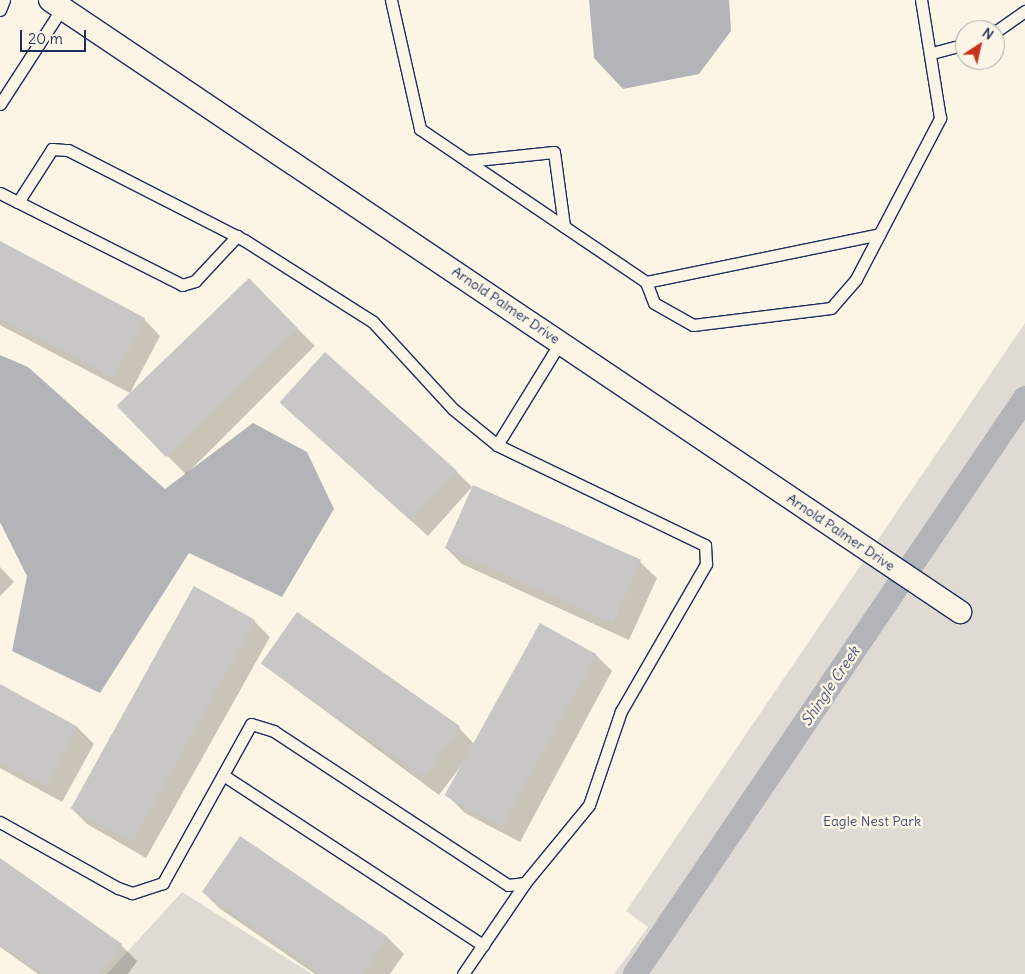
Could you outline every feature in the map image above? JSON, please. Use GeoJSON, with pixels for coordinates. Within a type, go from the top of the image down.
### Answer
{"type":"FeatureCollection","features":[{"type":"Feature","properties":{"kind":"street","name":"Arnold Palmer Drive"},"geometry":{"type":"LineString","coordinates":[[56,4],[561,341],[805,509],[960,612]]}},
{"type":"Feature","properties":{"kind":"lane"},"geometry":{"type":"LineString","coordinates":[[0,10],[4,0]]}},
{"type":"Feature","properties":{"kind":"lane"},"geometry":{"type":"LineString","coordinates":[[391,0],[420,129],[646,282],[654,303],[693,326],[831,308],[856,279],[940,118],[932,53],[921,0]]}},
{"type":"Feature","properties":{"kind":"lane"},"geometry":{"type":"LineString","coordinates":[[0,104],[56,4]]}},
{"type":"Feature","properties":{"kind":"lane"},"geometry":{"type":"LineString","coordinates":[[1005,25],[1025,11]]}},
{"type":"Feature","properties":{"kind":"lane"},"geometry":{"type":"LineString","coordinates":[[932,53],[955,47]]}},
{"type":"Feature","properties":{"kind":"lane"},"geometry":{"type":"LineString","coordinates":[[18,202],[52,150],[68,150],[237,236],[373,322],[453,410],[497,446],[705,545],[706,564],[621,711],[589,804],[526,883],[463,974]]}},
{"type":"Feature","properties":{"kind":"lane"},"geometry":{"type":"LineString","coordinates":[[466,161],[554,152],[564,226]]}},
{"type":"Feature","properties":{"kind":"lane"},"geometry":{"type":"LineString","coordinates":[[0,193],[182,285],[195,281],[237,236]]}},
{"type":"Feature","properties":{"kind":"lane"},"geometry":{"type":"LineString","coordinates":[[646,282],[879,234]]}},
{"type":"Feature","properties":{"kind":"lane"},"geometry":{"type":"LineString","coordinates":[[497,446],[561,341]]}},
{"type":"Feature","properties":{"kind":"lane"},"geometry":{"type":"LineString","coordinates":[[0,822],[132,893],[163,883],[251,724],[274,731],[508,885],[526,883]]}},
{"type":"Feature","properties":{"kind":"lane"},"geometry":{"type":"LineString","coordinates":[[223,775],[483,945]]}},
{"type":"Feature","properties":{"kind":"green space","name":"Eagle Nest Park"},"geometry":{"type":"Polygon","coordinates":[[[1025,323],[1025,974],[614,974],[648,927],[626,911],[1025,323]]]}},
{"type":"Feature","properties":{"kind":"green space"},"geometry":{"type":"Polygon","coordinates":[[[182,892],[312,974],[107,974],[182,892]]]}},
{"type":"Feature","properties":{"kind":"shaded area"},"geometry":{"type":"Polygon","coordinates":[[[589,0],[729,0],[731,31],[699,74],[623,89],[594,58],[589,0]]]}},
{"type":"Feature","properties":{"kind":"shaded area"},"geometry":{"type":"Polygon","coordinates":[[[0,355],[28,367],[165,489],[253,423],[307,452],[334,509],[282,597],[189,553],[100,693],[12,651],[27,576],[0,522],[0,355]]]}},
{"type":"Feature","properties":{"kind":"building"},"geometry":{"type":"Polygon","coordinates":[[[0,241],[145,318],[113,378],[0,318],[0,241]]]}},
{"type":"Feature","properties":{"kind":"building"},"geometry":{"type":"Polygon","coordinates":[[[249,278],[298,329],[166,457],[117,406],[249,278]]]}},
{"type":"Feature","properties":{"kind":"building"},"geometry":{"type":"Polygon","coordinates":[[[325,352],[457,470],[411,521],[279,403],[325,352]]]}},
{"type":"Feature","properties":{"kind":"building"},"geometry":{"type":"Polygon","coordinates":[[[473,485],[641,560],[613,623],[445,548],[473,485]]]}},
{"type":"Feature","properties":{"kind":"building"},"geometry":{"type":"Polygon","coordinates":[[[194,586],[255,620],[132,842],[71,808],[194,586]]]}},
{"type":"Feature","properties":{"kind":"building"},"geometry":{"type":"Polygon","coordinates":[[[297,612],[460,726],[424,778],[261,664],[297,612]]]}},
{"type":"Feature","properties":{"kind":"building"},"geometry":{"type":"Polygon","coordinates":[[[540,623],[597,655],[501,827],[444,795],[540,623]]]}},
{"type":"Feature","properties":{"kind":"building"},"geometry":{"type":"Polygon","coordinates":[[[0,684],[78,727],[46,786],[0,762],[0,684]]]}},
{"type":"Feature","properties":{"kind":"building"},"geometry":{"type":"Polygon","coordinates":[[[240,836],[388,937],[363,974],[321,974],[202,892],[240,836]]]}},
{"type":"Feature","properties":{"kind":"building"},"geometry":{"type":"Polygon","coordinates":[[[0,858],[122,944],[100,974],[43,974],[0,944],[0,858]]]}},
{"type":"Feature","properties":{"kind":"waterway","name":"Shingle Creek"},"geometry":{"type":"LineString","coordinates":[[635,974],[1025,398]]}}]}
